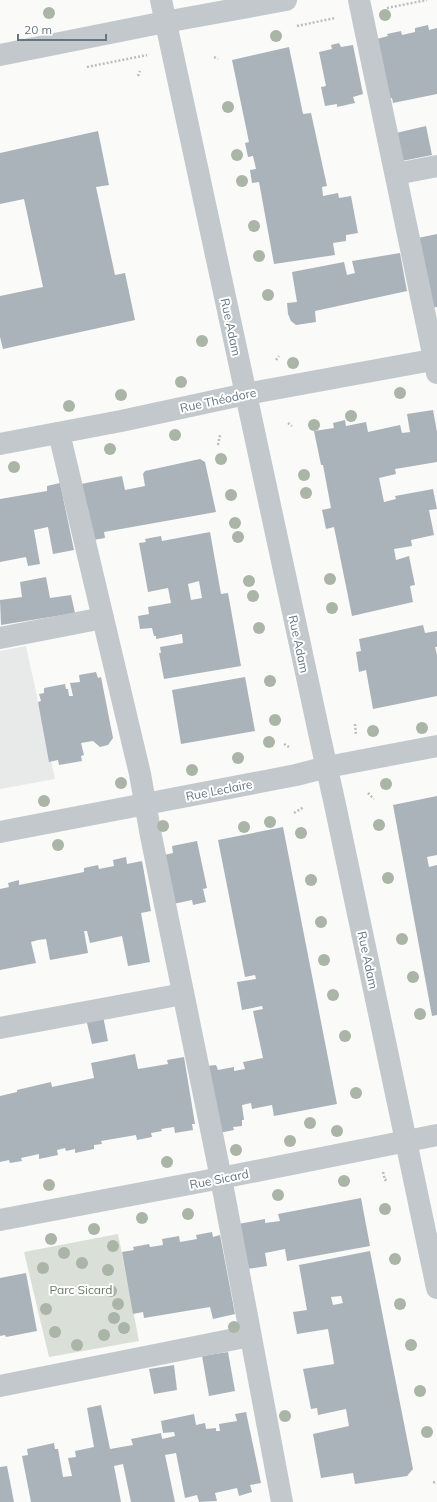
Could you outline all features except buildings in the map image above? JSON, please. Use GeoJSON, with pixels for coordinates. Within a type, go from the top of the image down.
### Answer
{"type":"FeatureCollection","features":[{"type":"Feature","properties":{"kind":"street","name":"Rue Adam"},"geometry":{"type":"LineString","coordinates":[[161,0],[327,767],[437,1288]]}},
{"type":"Feature","properties":{"kind":"street"},"geometry":{"type":"LineString","coordinates":[[0,55],[165,22],[286,0]]}},
{"type":"Feature","properties":{"kind":"street"},"geometry":{"type":"LineString","coordinates":[[359,0],[436,364]]}},
{"type":"Feature","properties":{"kind":"street"},"geometry":{"type":"LineString","coordinates":[[396,174],[437,166]]}},
{"type":"Feature","properties":{"kind":"street","name":"Rue Théodore"},"geometry":{"type":"LineString","coordinates":[[0,444],[246,394],[436,364]]}},
{"type":"Feature","properties":{"kind":"street"},"geometry":{"type":"LineString","coordinates":[[59,433],[140,774],[221,1178],[282,1502]]}},
{"type":"Feature","properties":{"kind":"street"},"geometry":{"type":"LineString","coordinates":[[0,638],[103,618]]}},
{"type":"Feature","properties":{"kind":"street","name":"Rue Leclaire"},"geometry":{"type":"LineString","coordinates":[[0,832],[145,803],[289,777],[327,767],[437,746]]}},
{"type":"Feature","properties":{"kind":"street"},"geometry":{"type":"LineString","coordinates":[[0,1028],[183,994]]}},
{"type":"Feature","properties":{"kind":"street","name":"Rue Sicard"},"geometry":{"type":"LineString","coordinates":[[0,1220],[437,1135]]}},
{"type":"Feature","properties":{"kind":"street"},"geometry":{"type":"LineString","coordinates":[[0,1386],[250,1336]]}},
{"type":"Feature","properties":{"kind":"path"},"geometry":{"type":"LineString","coordinates":[[214,57],[218,60]]}},
{"type":"Feature","properties":{"kind":"path"},"geometry":{"type":"LineString","coordinates":[[138,76],[140,71]]}},
{"type":"Feature","properties":{"kind":"path"},"geometry":{"type":"LineString","coordinates":[[276,360],[279,356]]}},
{"type":"Feature","properties":{"kind":"path"},"geometry":{"type":"LineString","coordinates":[[288,423],[292,426]]}},
{"type":"Feature","properties":{"kind":"path"},"geometry":{"type":"LineString","coordinates":[[218,445],[220,435]]}},
{"type":"Feature","properties":{"kind":"path"},"geometry":{"type":"LineString","coordinates":[[355,724],[356,736]]}},
{"type":"Feature","properties":{"kind":"path"},"geometry":{"type":"LineString","coordinates":[[284,744],[289,747]]}},
{"type":"Feature","properties":{"kind":"path"},"geometry":{"type":"LineString","coordinates":[[368,793],[374,799]]}},
{"type":"Feature","properties":{"kind":"path"},"geometry":{"type":"LineString","coordinates":[[294,813],[304,807]]}},
{"type":"Feature","properties":{"kind":"path"},"geometry":{"type":"LineString","coordinates":[[433,1482],[437,1483]]}},
{"type":"Feature","properties":{"kind":"shaded area"},"geometry":{"type":"Polygon","coordinates":[[[26,646],[55,779],[0,789],[0,651],[26,646]]]}},
{"type":"Feature","properties":{"kind":"green space","name":"Parc Sicard"},"geometry":{"type":"Polygon","coordinates":[[[118,1234],[139,1341],[49,1357],[24,1252],[118,1234]]]}}]}
